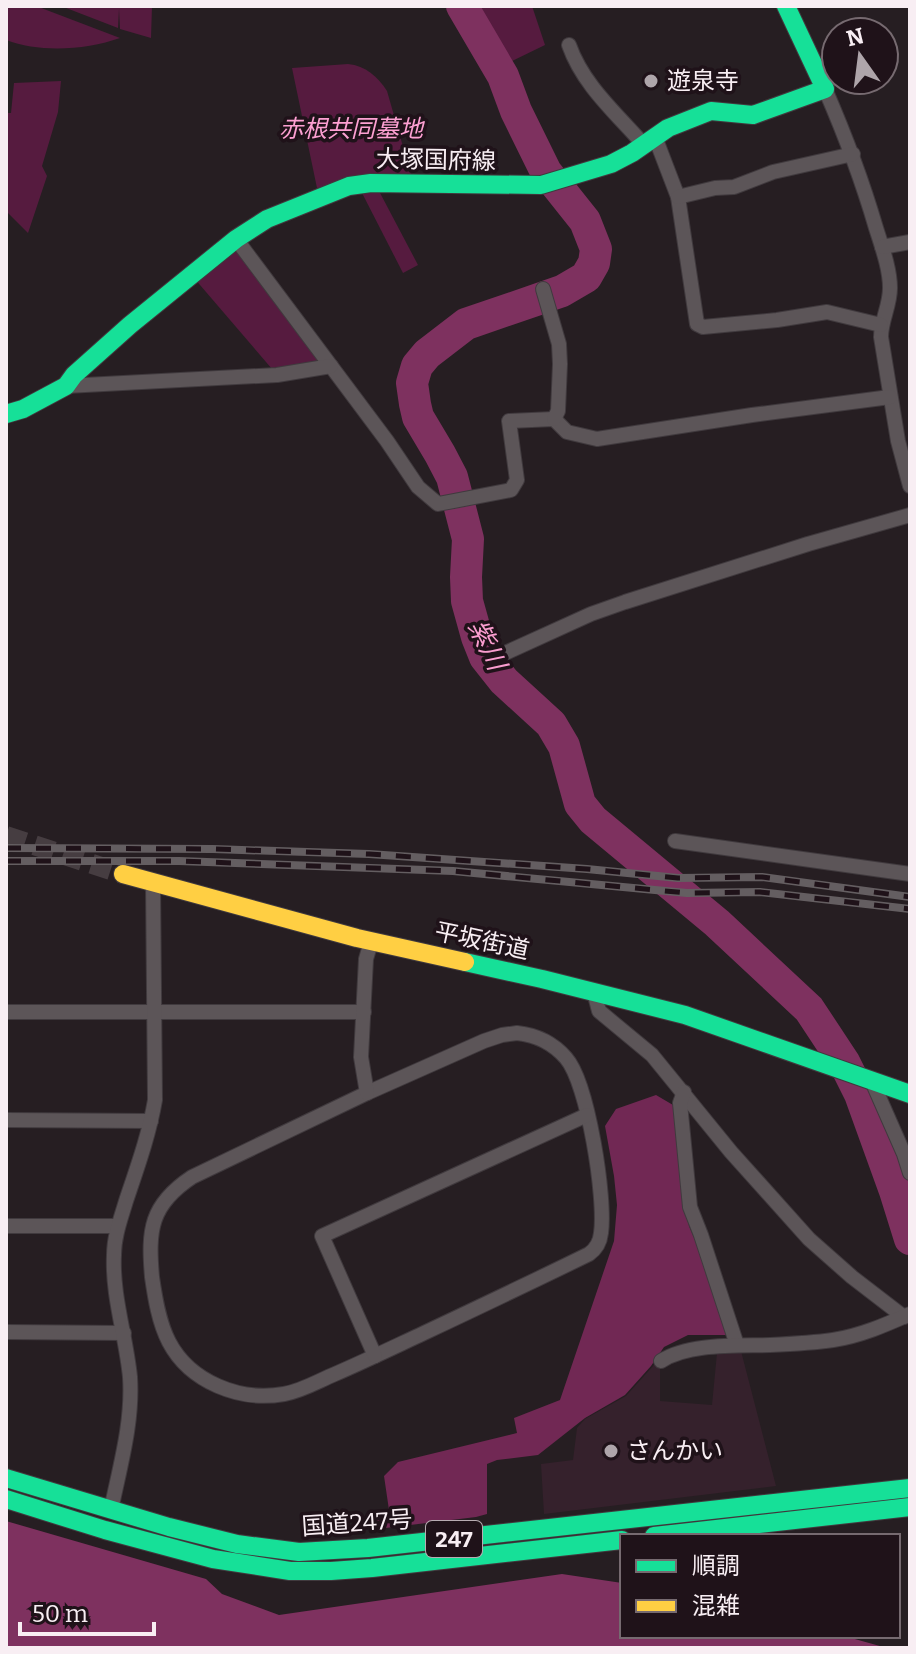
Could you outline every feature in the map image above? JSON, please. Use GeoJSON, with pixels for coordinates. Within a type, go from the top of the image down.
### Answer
{"type":"FeatureCollection","features":[{"type":"Feature","properties":{"kind":"main road"},"geometry":{"type":"LineString","coordinates":[[786,6],[820,78]]}},
{"type":"Feature","properties":{"kind":"main road","name":"大塚国府線"},"geometry":{"type":"LineString","coordinates":[[6,414],[23,409],[66,386],[74,375],[130,325],[236,239],[267,219],[349,186],[541,185],[611,164],[689,118],[711,111],[753,115],[820,91]]}},
{"type":"Feature","properties":{"kind":"main road","name":"平坂街道"},"geometry":{"type":"LineString","coordinates":[[123,874],[371,942],[685,1015],[866,1078]]}},
{"type":"Feature","properties":{"kind":"main road"},"geometry":{"type":"LineString","coordinates":[[866,1078],[910,1094]]}},
{"type":"Feature","properties":{"kind":"main road","name":"国道247号"},"geometry":{"type":"LineString","coordinates":[[6,1478],[217,1540],[291,1551],[330,1551],[484,1536],[910,1488]]}},
{"type":"Feature","properties":{"kind":"main road","name":"国道247号"},"geometry":{"type":"LineString","coordinates":[[6,1499],[213,1559],[290,1571],[372,1568],[620,1540]]}},
{"type":"Feature","properties":{"kind":"main road"},"geometry":{"type":"LineString","coordinates":[[672,1534],[910,1507]]}},
{"type":"Feature","properties":{"kind":"street"},"geometry":{"type":"LineString","coordinates":[[569,45],[574,59],[597,94],[649,140],[678,197],[697,324],[703,327],[827,312],[881,325]]}},
{"type":"Feature","properties":{"kind":"street"},"geometry":{"type":"LineString","coordinates":[[828,96],[853,154],[882,247],[890,287],[881,337],[898,441],[910,486]]}},
{"type":"Feature","properties":{"kind":"street"},"geometry":{"type":"LineString","coordinates":[[678,197],[734,187],[773,172],[853,154]]}},
{"type":"Feature","properties":{"kind":"street"},"geometry":{"type":"LineString","coordinates":[[236,239],[418,487],[438,504],[511,490],[517,480],[509,421],[554,419],[567,432],[597,439],[890,397]]}},
{"type":"Feature","properties":{"kind":"street"},"geometry":{"type":"LineString","coordinates":[[882,247],[910,242]]}},
{"type":"Feature","properties":{"kind":"street"},"geometry":{"type":"LineString","coordinates":[[543,289],[559,344],[558,411],[554,419]]}},
{"type":"Feature","properties":{"kind":"street"},"geometry":{"type":"LineString","coordinates":[[66,386],[277,375],[331,366]]}},
{"type":"Feature","properties":{"kind":"street"},"geometry":{"type":"LineString","coordinates":[[501,655],[625,602],[910,515]]}},
{"type":"Feature","properties":{"kind":"street"},"geometry":{"type":"LineString","coordinates":[[675,841],[910,874]]}},
{"type":"Feature","properties":{"kind":"street"},"geometry":{"type":"LineString","coordinates":[[111,1510],[130,1420],[130,1379],[114,1255],[118,1226],[155,1100],[153,882]]}},
{"type":"Feature","properties":{"kind":"street"},"geometry":{"type":"LineString","coordinates":[[367,1093],[361,1057],[366,959],[371,942]]}},
{"type":"Feature","properties":{"kind":"street"},"geometry":{"type":"LineString","coordinates":[[594,992],[599,1011],[652,1055],[731,1152],[809,1239],[852,1277],[907,1316]]}},
{"type":"Feature","properties":{"kind":"street"},"geometry":{"type":"LineString","coordinates":[[6,1012],[364,1012]]}},
{"type":"Feature","properties":{"kind":"street"},"geometry":{"type":"LineString","coordinates":[[502,1035],[531,1035],[555,1048],[568,1060],[576,1075],[587,1115],[601,1192],[601,1234],[595,1249],[589,1254],[375,1356],[284,1394],[243,1393],[206,1380],[186,1364],[168,1339],[154,1291],[149,1246],[155,1216],[171,1193],[192,1177],[367,1093],[502,1035]]}},
{"type":"Feature","properties":{"kind":"street"},"geometry":{"type":"LineString","coordinates":[[866,1078],[904,1154],[910,1173]]}},
{"type":"Feature","properties":{"kind":"street"},"geometry":{"type":"LineString","coordinates":[[684,1092],[680,1103],[690,1207],[737,1345]]}},
{"type":"Feature","properties":{"kind":"street"},"geometry":{"type":"LineString","coordinates":[[375,1356],[322,1236],[587,1115]]}},
{"type":"Feature","properties":{"kind":"street"},"geometry":{"type":"LineString","coordinates":[[6,1120],[151,1121]]}},
{"type":"Feature","properties":{"kind":"street"},"geometry":{"type":"LineString","coordinates":[[6,1226],[118,1226]]}},
{"type":"Feature","properties":{"kind":"street"},"geometry":{"type":"LineString","coordinates":[[661,1361],[672,1353],[737,1345],[836,1340],[907,1316]]}},
{"type":"Feature","properties":{"kind":"street"},"geometry":{"type":"LineString","coordinates":[[6,1332],[124,1333]]}},
{"type":"Feature","properties":{"kind":"shaded area"},"geometry":{"type":"Polygon","coordinates":[[[656,1095],[673,1105],[689,1226],[726,1335],[688,1335],[664,1347],[625,1395],[585,1418],[538,1455],[487,1464],[487,1514],[369,1530],[367,1523],[389,1510],[384,1476],[398,1462],[517,1433],[514,1418],[560,1400],[614,1241],[617,1205],[605,1126],[616,1109],[656,1095]]]}},
{"type":"Feature","properties":{"kind":"shaded area"},"geometry":{"type":"Polygon","coordinates":[[[741,1351],[776,1486],[544,1514],[541,1464],[573,1460],[577,1428],[585,1419],[626,1396],[660,1354],[660,1401],[712,1405],[717,1353],[741,1351]]]}},
{"type":"Feature","properties":{"kind":"shaded area"},"geometry":{"type":"Polygon","coordinates":[[[6,1521],[206,1579],[222,1594],[279,1615],[562,1574],[620,1583],[620,1638],[851,1638],[887,1648],[6,1648],[6,1521]]]}},
{"type":"Feature","properties":{"kind":"green space"},"geometry":{"type":"Polygon","coordinates":[[[6,6],[36,6],[120,38],[63,48],[19,44],[6,40],[6,6]]]}},
{"type":"Feature","properties":{"kind":"green space"},"geometry":{"type":"Polygon","coordinates":[[[61,6],[152,6],[151,38],[120,29],[119,9],[118,28],[61,6]]]}},
{"type":"Feature","properties":{"kind":"green space"},"geometry":{"type":"Polygon","coordinates":[[[475,6],[532,6],[545,45],[510,62],[475,6]]]}},
{"type":"Feature","properties":{"kind":"green space","name":"赤根共同墓地"},"geometry":{"type":"Polygon","coordinates":[[[348,64],[370,73],[387,91],[412,178],[317,188],[292,68],[348,64]]]}},
{"type":"Feature","properties":{"kind":"green space"},"geometry":{"type":"Polygon","coordinates":[[[61,81],[58,112],[42,166],[47,176],[28,233],[6,211],[6,113],[11,113],[14,83],[61,81]]]}},
{"type":"Feature","properties":{"kind":"green space"},"geometry":{"type":"Polygon","coordinates":[[[361,191],[379,191],[418,265],[403,273],[361,191]]]}},
{"type":"Feature","properties":{"kind":"green space"},"geometry":{"type":"Polygon","coordinates":[[[236,245],[321,360],[272,369],[194,278],[236,245]]]}},
{"type":"Feature","properties":{"kind":"waterway","name":"紫川"},"geometry":{"type":"LineString","coordinates":[[462,6],[503,76],[516,111],[546,172],[585,221],[596,249],[594,263],[586,277],[562,291],[466,324],[427,354],[417,366],[412,383],[418,417],[452,477],[468,539],[467,601],[477,637],[485,657],[504,681],[551,724],[564,746],[580,804],[593,820],[717,923],[809,1009],[844,1062],[860,1094],[910,1239]]}},
{"type":"Feature","properties":{"kind":"tunnel"},"geometry":{"type":"LineString","coordinates":[[6,836],[123,874]]}},
{"type":"Feature","properties":{"kind":"railway"},"geometry":{"type":"LineString","coordinates":[[6,848],[213,849],[369,854],[678,878],[762,877],[910,897]]}},
{"type":"Feature","properties":{"kind":"railway"},"geometry":{"type":"LineString","coordinates":[[6,861],[179,861],[453,871],[687,893],[760,892],[910,909]]}},
{"type":"Feature","properties":{"kind":"traffic: fast"},"geometry":{"type":"LineString","coordinates":[[6,414],[23,409],[66,386],[74,375],[130,325],[236,239],[267,219],[349,186],[371,183],[541,185],[611,164],[668,128],[711,111],[753,115],[825,89],[786,6]]}},
{"type":"Feature","properties":{"kind":"traffic: fast"},"geometry":{"type":"LineString","coordinates":[[465,962],[685,1015],[910,1094]]}},
{"type":"Feature","properties":{"kind":"traffic: fast"},"geometry":{"type":"LineString","coordinates":[[6,1478],[169,1527],[237,1544],[299,1552],[368,1548],[910,1488]]}},
{"type":"Feature","properties":{"kind":"traffic: fast"},"geometry":{"type":"LineString","coordinates":[[6,1499],[213,1559],[290,1571],[372,1568],[620,1540]]}},
{"type":"Feature","properties":{"kind":"traffic: fast"},"geometry":{"type":"LineString","coordinates":[[672,1534],[910,1507]]}},
{"type":"Feature","properties":{"kind":"traffic: slow"},"geometry":{"type":"LineString","coordinates":[[123,874],[357,938],[465,962]]}},
{"type":"Feature","properties":{"kind":"place","name":"遊泉寺"},"geometry":{"type":"Point","coordinates":[651,81]}},
{"type":"Feature","properties":{"kind":"place","name":"さんかい"},"geometry":{"type":"Point","coordinates":[611,1451]}}]}
